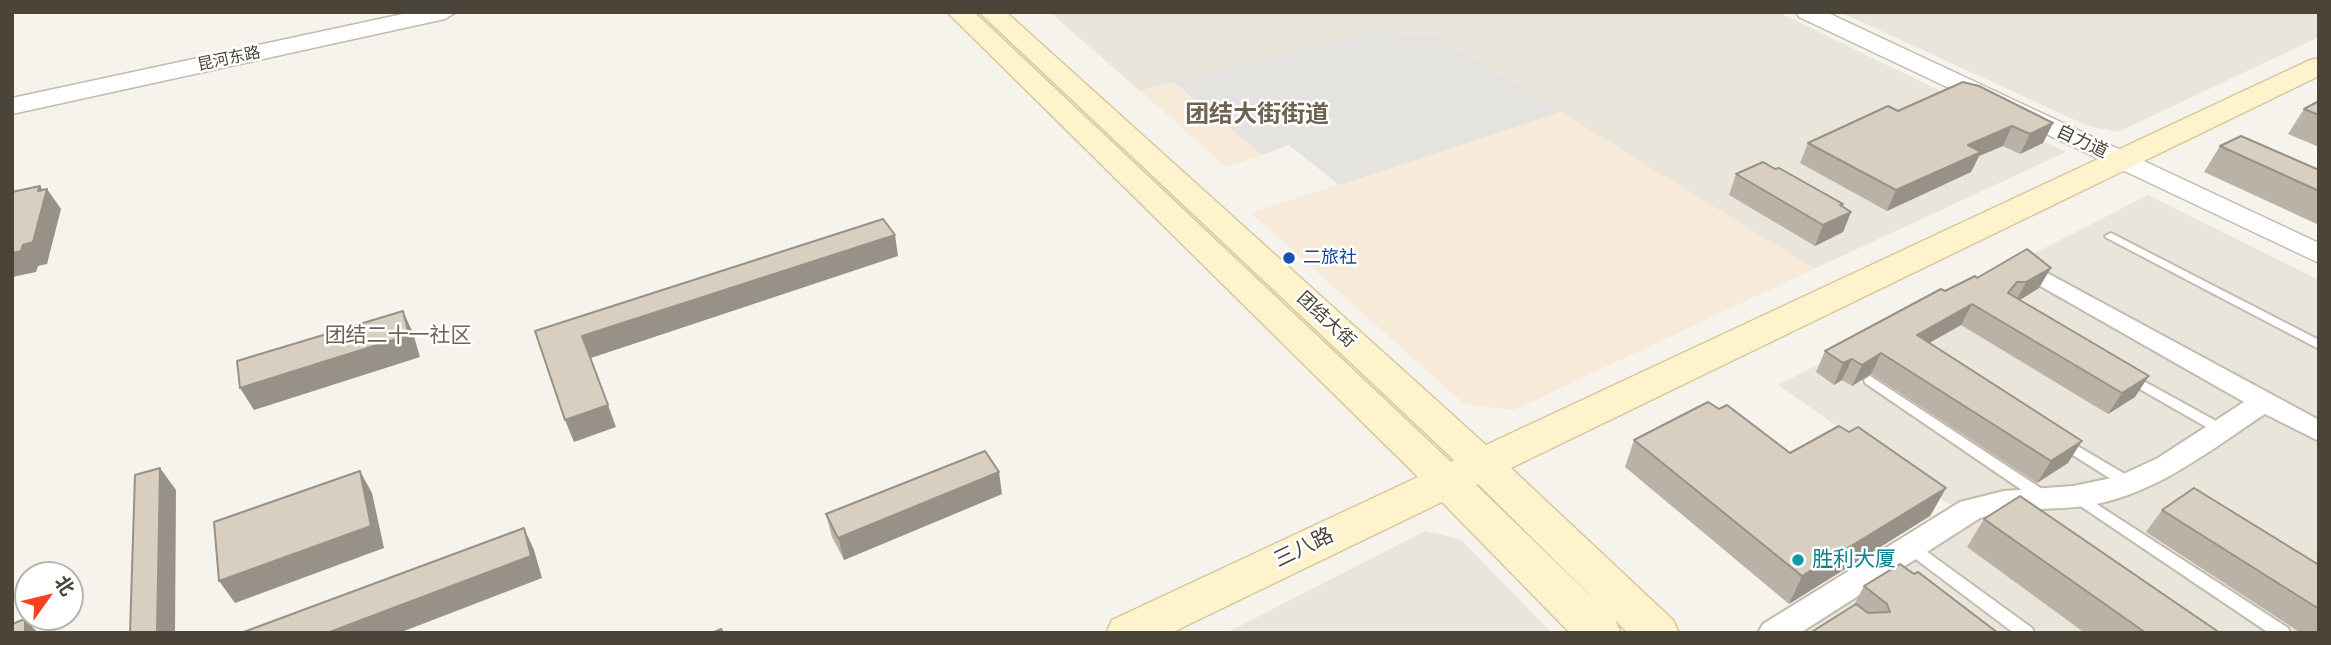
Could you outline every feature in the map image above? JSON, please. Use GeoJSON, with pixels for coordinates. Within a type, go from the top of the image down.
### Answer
{"type":"FeatureCollection","features":[{"type":"Feature","properties":{"kind":"main road","name":"团结大街"},"geometry":{"type":"LineString","coordinates":[[959,12],[1463,471],[1657,633]]}},
{"type":"Feature","properties":{"kind":"main road","name":"团结大街"},"geometry":{"type":"LineString","coordinates":[[991,12],[1463,471],[1599,633]]}},
{"type":"Feature","properties":{"kind":"main road","name":"三八路"},"geometry":{"type":"LineString","coordinates":[[1128,633],[1463,471],[2123,162],[2319,66]]}},
{"type":"Feature","properties":{"kind":"street","name":"昆河东路"},"geometry":{"type":"LineString","coordinates":[[12,106],[445,12]]}},
{"type":"Feature","properties":{"kind":"street","name":"自力道"},"geometry":{"type":"LineString","coordinates":[[1807,12],[2319,254]]}},
{"type":"Feature","properties":{"kind":"street"},"geometry":{"type":"LineString","coordinates":[[2036,274],[2319,432]]}},
{"type":"Feature","properties":{"kind":"street"},"geometry":{"type":"LineString","coordinates":[[1774,633],[1832,604],[1910,547],[1970,510],[1985,504],[2077,497],[2130,485],[2265,401]]}},
{"type":"Feature","properties":{"kind":"lane"},"geometry":{"type":"LineString","coordinates":[[2111,236],[2319,345]]}},
{"type":"Feature","properties":{"kind":"lane"},"geometry":{"type":"LineString","coordinates":[[2115,369],[2220,429]]}},
{"type":"Feature","properties":{"kind":"lane"},"geometry":{"type":"LineString","coordinates":[[1870,380],[2044,498]]}},
{"type":"Feature","properties":{"kind":"lane"},"geometry":{"type":"LineString","coordinates":[[2051,434],[2130,485]]}},
{"type":"Feature","properties":{"kind":"lane"},"geometry":{"type":"LineString","coordinates":[[2077,497],[2282,633]]}},
{"type":"Feature","properties":{"kind":"lane"},"geometry":{"type":"LineString","coordinates":[[1910,547],[2026,633]]}},
{"type":"Feature","properties":{"kind":"shaded area"},"geometry":{"type":"Polygon","coordinates":[[[1050,12],[1778,12],[2066,152],[1814,269],[1432,33],[1402,37],[1390,28],[1140,91],[1050,12]]]}},
{"type":"Feature","properties":{"kind":"shaded area"},"geometry":{"type":"Polygon","coordinates":[[[1840,12],[2319,12],[2319,37],[2118,132],[2088,126],[1840,12]]]}},
{"type":"Feature","properties":{"kind":"shaded area"},"geometry":{"type":"Polygon","coordinates":[[[1390,27],[1402,37],[1432,33],[1561,112],[1339,185],[1289,145],[1262,155],[1174,82],[1390,27]]]}},
{"type":"Feature","properties":{"kind":"shaded area"},"geometry":{"type":"Polygon","coordinates":[[[1174,82],[1262,155],[1226,167],[1140,91],[1174,82]]]}},
{"type":"Feature","properties":{"kind":"shaded area"},"geometry":{"type":"Polygon","coordinates":[[[1561,112],[1814,269],[1514,410],[1464,404],[1251,213],[1561,112]]]}},
{"type":"Feature","properties":{"kind":"shaded area"},"geometry":{"type":"Polygon","coordinates":[[[2148,195],[2319,280],[2319,633],[1759,633],[1956,509],[1778,385],[2148,195]]]}},
{"type":"Feature","properties":{"kind":"shaded area"},"geometry":{"type":"Polygon","coordinates":[[[1425,531],[1460,539],[1552,633],[1226,633],[1425,531]]]}},
{"type":"Feature","properties":{"kind":"building"},"geometry":{"type":"Polygon","coordinates":[[[1963,82],[1979,86],[2053,123],[2030,134],[2012,126],[1968,145],[1981,152],[1896,190],[1808,143],[1888,106],[1898,111],[1963,82]]]}},
{"type":"Feature","properties":{"kind":"building"},"geometry":{"type":"Polygon","coordinates":[[[2319,101],[2319,115],[2304,109],[2319,101]]]}},
{"type":"Feature","properties":{"kind":"building"},"geometry":{"type":"Polygon","coordinates":[[[2241,136],[2319,170],[2319,191],[2220,146],[2241,136]]]}},
{"type":"Feature","properties":{"kind":"building"},"geometry":{"type":"Polygon","coordinates":[[[1763,162],[1775,169],[1779,168],[1843,204],[1840,205],[1851,212],[1823,225],[1736,174],[1763,162]]]}},
{"type":"Feature","properties":{"kind":"building"},"geometry":{"type":"Polygon","coordinates":[[[40,186],[38,191],[47,189],[33,242],[23,245],[21,251],[12,253],[12,192],[40,186]]]}},
{"type":"Feature","properties":{"kind":"building"},"geometry":{"type":"Polygon","coordinates":[[[883,219],[895,235],[582,336],[608,405],[565,420],[535,331],[883,219]]]}},
{"type":"Feature","properties":{"kind":"building"},"geometry":{"type":"Polygon","coordinates":[[[2027,249],[2051,268],[2026,282],[2017,282],[2008,293],[2149,376],[2122,393],[1972,304],[1917,335],[2082,441],[2051,461],[1881,353],[1862,365],[1852,359],[1843,363],[1825,351],[1941,289],[1945,291],[1975,276],[1977,278],[2027,249]]]}},
{"type":"Feature","properties":{"kind":"building"},"geometry":{"type":"Polygon","coordinates":[[[403,311],[409,335],[240,388],[237,361],[403,311]]]}},
{"type":"Feature","properties":{"kind":"building","name":"胜利大厦"},"geometry":{"type":"Polygon","coordinates":[[[1708,402],[1719,409],[1727,405],[1790,453],[1839,426],[1849,432],[1858,427],[1946,488],[1802,576],[1634,440],[1708,402]]]}},
{"type":"Feature","properties":{"kind":"building"},"geometry":{"type":"Polygon","coordinates":[[[985,451],[999,472],[838,538],[826,514],[985,451]]]}},
{"type":"Feature","properties":{"kind":"building"},"geometry":{"type":"Polygon","coordinates":[[[160,468],[157,633],[130,633],[135,475],[160,468]]]}},
{"type":"Feature","properties":{"kind":"building"},"geometry":{"type":"Polygon","coordinates":[[[360,471],[371,526],[219,581],[214,522],[360,471]]]}},
{"type":"Feature","properties":{"kind":"building"},"geometry":{"type":"Polygon","coordinates":[[[2194,488],[2319,565],[2319,609],[2162,510],[2194,488]]]}},
{"type":"Feature","properties":{"kind":"building"},"geometry":{"type":"Polygon","coordinates":[[[2020,496],[2220,633],[2146,633],[1984,519],[2020,496]]]}},
{"type":"Feature","properties":{"kind":"building"},"geometry":{"type":"Polygon","coordinates":[[[524,528],[531,556],[327,633],[241,633],[524,528]]]}},
{"type":"Feature","properties":{"kind":"building"},"geometry":{"type":"Polygon","coordinates":[[[1900,564],[1914,574],[1918,572],[1998,633],[1810,633],[1856,604],[1868,613],[1890,612],[1887,604],[1864,586],[1900,564]]]}},
{"type":"Feature","properties":{"kind":"building"},"geometry":{"type":"Polygon","coordinates":[[[14,623],[14,631],[25,633],[12,633],[14,623]]]}},
{"type":"Feature","properties":{"kind":"place","name":"二旅社"},"geometry":{"type":"Point","coordinates":[1289,258]}},
{"type":"Feature","properties":{"kind":"place","name":"胜利大厦"},"geometry":{"type":"Point","coordinates":[1798,560]}},
{"type":"Feature","properties":{"kind":"district","name":"团结大街街道"},"geometry":{"type":"Point","coordinates":[1257,115]}},
{"type":"Feature","properties":{"kind":"district","name":"团结二十一社区"},"geometry":{"type":"Point","coordinates":[398,336]}}]}
